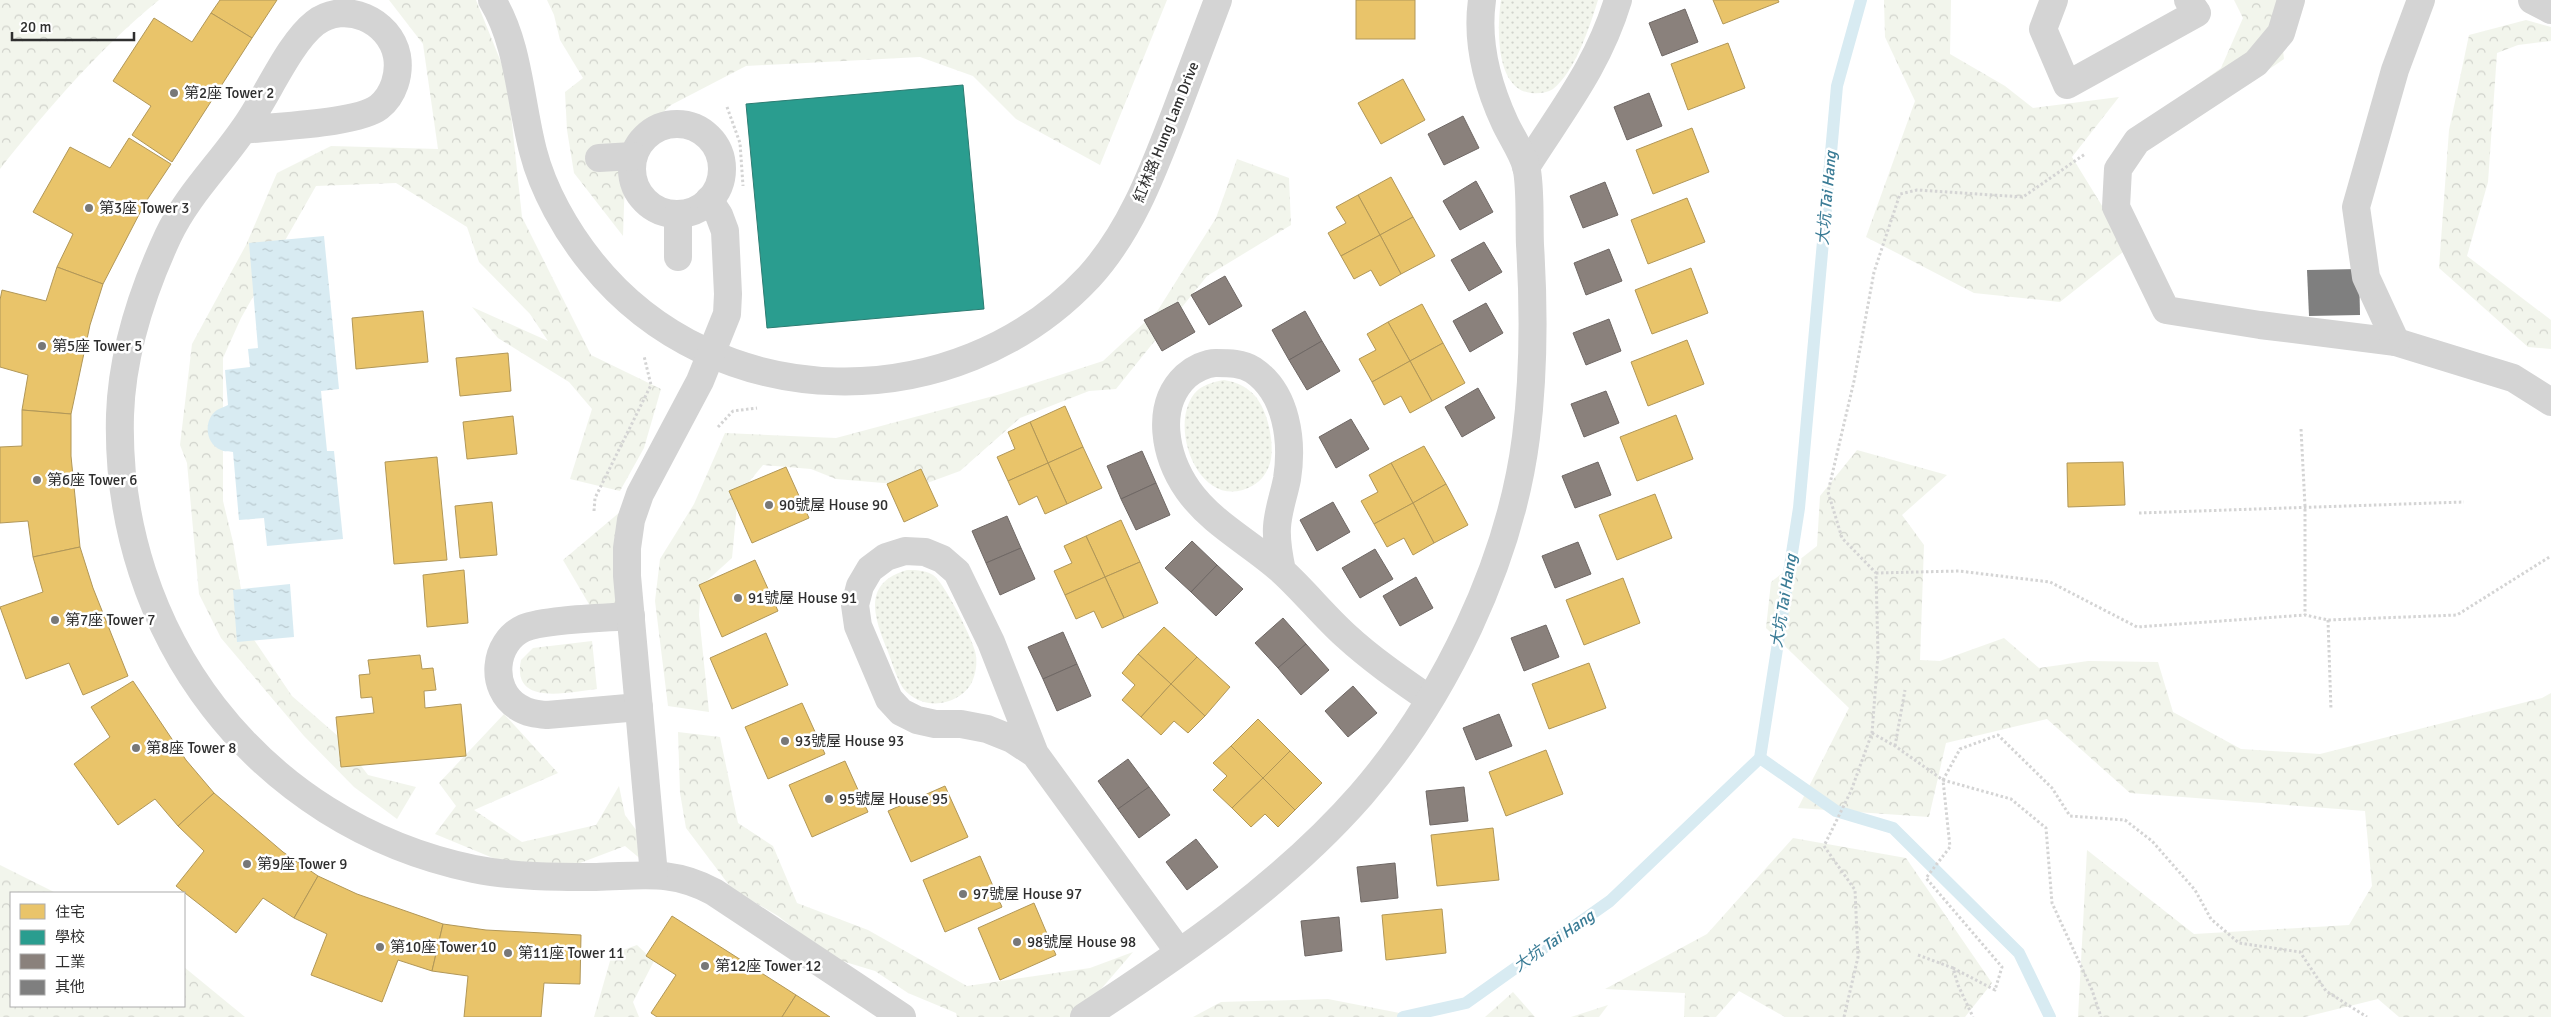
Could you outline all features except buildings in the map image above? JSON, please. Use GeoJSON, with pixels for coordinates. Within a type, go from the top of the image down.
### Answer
{"type":"FeatureCollection","features":[{"type":"Feature","properties":{"kind":"street","name":"紅林路 Hung Lam Drive"},"geometry":{"type":"LineString","coordinates":[[492,0],[510,44],[533,154],[557,211],[592,263],[636,307],[688,343],[745,367],[806,381],[868,383],[930,372],[988,350],[1042,318],[1089,276],[1126,227],[1154,171],[1218,0]]}},
{"type":"Feature","properties":{"kind":"street"},"geometry":{"type":"LineString","coordinates":[[1084,1017],[1180,952],[1264,886],[1315,842],[1361,794],[1401,742],[1429,699],[1467,629],[1492,568],[1512,505],[1525,441],[1532,376],[1534,310],[1526,167],[1497,107],[1486,76],[1481,44],[1482,0]]}},
{"type":"Feature","properties":{"kind":"street"},"geometry":{"type":"LineString","coordinates":[[1526,167],[1587,74],[1610,25],[1618,0]]}},
{"type":"Feature","properties":{"kind":"street"},"geometry":{"type":"LineString","coordinates":[[2054,0],[2043,29],[2067,85],[2198,13],[2188,0]]}},
{"type":"Feature","properties":{"kind":"street"},"geometry":{"type":"LineString","coordinates":[[2291,0],[2281,33],[2256,64],[2137,141],[2118,169],[2116,207],[2166,310],[2260,326],[2396,342],[2512,378],[2551,402]]}},
{"type":"Feature","properties":{"kind":"street"},"geometry":{"type":"LineString","coordinates":[[2396,342],[2366,278],[2356,207],[2395,70],[2421,0]]}},
{"type":"Feature","properties":{"kind":"street"},"geometry":{"type":"LineString","coordinates":[[2532,0],[2551,10]]}},
{"type":"Feature","properties":{"kind":"street"},"geometry":{"type":"LineString","coordinates":[[244,130],[358,117],[379,107],[393,89],[399,67],[395,45],[381,26],[362,14],[339,12],[318,20],[301,37],[244,130],[203,178],[170,232],[144,290],[128,350],[120,412],[121,475],[131,538],[150,597],[177,654],[212,706],[254,753],[302,794],[356,827],[414,852],[475,869],[537,877],[654,874],[685,878],[714,892],[902,1017]]}},
{"type":"Feature","properties":{"kind":"street"},"geometry":{"type":"LineString","coordinates":[[682,124],[697,129],[710,138],[719,151],[722,166],[720,182],[709,200],[692,212],[678,214],[664,212],[651,207],[641,197],[634,184],[631,170],[633,156],[640,142],[652,132],[667,125],[682,124]]}},
{"type":"Feature","properties":{"kind":"street"},"geometry":{"type":"LineString","coordinates":[[599,158],[633,156]]}},
{"type":"Feature","properties":{"kind":"street"},"geometry":{"type":"LineString","coordinates":[[654,874],[627,576],[627,548],[631,520],[640,494],[700,381],[724,325],[728,294],[725,231],[719,215],[709,200]]}},
{"type":"Feature","properties":{"kind":"street"},"geometry":{"type":"LineString","coordinates":[[678,214],[678,256]]}},
{"type":"Feature","properties":{"kind":"street"},"geometry":{"type":"LineString","coordinates":[[1282,572],[1277,526],[1289,461],[1289,439],[1285,419],[1278,399],[1267,382],[1251,369],[1232,362],[1211,363],[1192,371],[1177,385],[1168,403],[1166,424],[1169,447],[1187,488],[1199,504],[1214,518],[1282,572],[1346,636],[1387,670],[1429,699]]}},
{"type":"Feature","properties":{"kind":"street"},"geometry":{"type":"LineString","coordinates":[[1035,754],[1012,739],[988,729],[961,724],[917,720],[901,712],[889,699],[858,626],[855,605],[860,586],[870,569],[886,557],[905,552],[924,552],[942,559],[957,572],[991,642],[1035,754],[1180,952]]}},
{"type":"Feature","properties":{"kind":"street"},"geometry":{"type":"LineString","coordinates":[[631,616],[539,624],[524,628],[510,638],[502,651],[498,674],[506,696],[517,707],[532,714],[547,715],[639,707]]}},
{"type":"Feature","properties":{"kind":"path"},"geometry":{"type":"LineString","coordinates":[[727,107],[740,143],[744,190]]}},
{"type":"Feature","properties":{"kind":"path"},"geometry":{"type":"LineString","coordinates":[[1844,1017],[1858,958],[1855,890],[1824,846],[1848,797],[1872,733],[1878,655],[1876,572],[1842,538],[1828,492],[1854,381],[1874,272],[1900,194],[1917,190],[2023,197],[2091,150]]}},
{"type":"Feature","properties":{"kind":"path"},"geometry":{"type":"LineString","coordinates":[[2301,429],[2305,614]]}},
{"type":"Feature","properties":{"kind":"path"},"geometry":{"type":"LineString","coordinates":[[2140,513],[2464,502]]}},
{"type":"Feature","properties":{"kind":"path"},"geometry":{"type":"LineString","coordinates":[[1876,572],[1959,571],[2050,582],[2138,627],[2305,614],[2328,620],[2457,615],[2551,556]]}},
{"type":"Feature","properties":{"kind":"path"},"geometry":{"type":"LineString","coordinates":[[2328,620],[2330,710]]}},
{"type":"Feature","properties":{"kind":"path"},"geometry":{"type":"LineString","coordinates":[[1895,746],[1905,690]]}},
{"type":"Feature","properties":{"kind":"path"},"geometry":{"type":"LineString","coordinates":[[1872,733],[1895,746],[1943,780],[2011,799],[2046,828],[2052,903],[2092,990],[2101,1017]]}},
{"type":"Feature","properties":{"kind":"path"},"geometry":{"type":"LineString","coordinates":[[1918,955],[1953,968],[1995,990],[2002,967],[1926,878],[1950,848],[1943,780],[1960,749],[1998,735],[2052,788],[2070,816],[2125,820],[2152,841],[2195,890],[2211,919],[2239,943],[2300,952],[2326,991],[2367,1017]]}},
{"type":"Feature","properties":{"kind":"path"},"geometry":{"type":"LineString","coordinates":[[1953,968],[1958,986],[1973,1017]]}},
{"type":"Feature","properties":{"kind":"green space"},"geometry":{"type":"Polygon","coordinates":[[[0,0],[159,0],[116,38],[75,80],[0,169],[0,0]]]}},
{"type":"Feature","properties":{"kind":"green space"},"geometry":{"type":"Polygon","coordinates":[[[389,0],[476,0],[507,77],[522,217],[591,355],[661,389],[644,448],[620,491],[570,479],[592,409],[569,382],[498,338],[472,307],[548,341],[530,314],[479,262],[467,227],[396,183],[316,186],[241,318],[223,358],[223,501],[233,542],[248,631],[292,696],[339,737],[368,775],[416,787],[397,819],[354,787],[304,736],[221,638],[199,594],[187,463],[180,445],[192,344],[246,245],[277,173],[331,146],[438,149],[423,44],[389,0]]]}},
{"type":"Feature","properties":{"kind":"green space"},"geometry":{"type":"Polygon","coordinates":[[[547,0],[1167,0],[1100,165],[1016,119],[973,76],[920,57],[746,66],[671,105],[626,147],[623,236],[574,173],[567,130],[565,92],[583,78],[560,40],[554,15],[547,0]]]}},
{"type":"Feature","properties":{"kind":"green space"},"geometry":{"type":"Polygon","coordinates":[[[1501,0],[1598,0],[1575,60],[1568,72],[1553,89],[1542,93],[1531,93],[1519,89],[1511,81],[1505,69],[1499,40],[1501,0]]]}},
{"type":"Feature","properties":{"kind":"green space"},"geometry":{"type":"Polygon","coordinates":[[[1884,0],[1951,0],[1950,54],[2005,86],[2033,108],[2119,97],[2072,157],[2128,248],[2060,302],[1974,293],[1866,237],[1915,101],[1885,37],[1884,0]]]}},
{"type":"Feature","properties":{"kind":"green space"},"geometry":{"type":"Polygon","coordinates":[[[2234,0],[2277,0],[2284,59],[2178,131],[2157,114],[2221,68],[2243,18],[2234,0]]]}},
{"type":"Feature","properties":{"kind":"green space"},"geometry":{"type":"Polygon","coordinates":[[[2526,20],[2551,27],[2551,41],[2518,45],[2497,53],[2488,182],[2467,256],[2551,320],[2551,349],[2528,347],[2439,268],[2449,130],[2469,35],[2526,20]]]}},
{"type":"Feature","properties":{"kind":"green space"},"geometry":{"type":"Polygon","coordinates":[[[1237,159],[1289,178],[1291,225],[1207,276],[1116,389],[1089,391],[1020,418],[960,471],[919,486],[836,479],[811,469],[763,465],[738,495],[732,558],[701,586],[699,615],[709,712],[668,706],[655,601],[660,559],[694,504],[725,433],[836,438],[1001,394],[1103,361],[1158,310],[1216,218],[1237,159]]]}},
{"type":"Feature","properties":{"kind":"green space"},"geometry":{"type":"Polygon","coordinates":[[[1224,380],[1241,385],[1257,398],[1268,423],[1272,451],[1269,467],[1265,475],[1252,486],[1234,492],[1218,488],[1205,479],[1194,464],[1187,446],[1185,428],[1187,409],[1194,394],[1204,386],[1224,380]]]}},
{"type":"Feature","properties":{"kind":"green space"},"geometry":{"type":"Polygon","coordinates":[[[1857,450],[1947,475],[1902,515],[1924,545],[1920,660],[1940,661],[2004,638],[2039,668],[2088,661],[2158,662],[2173,712],[2241,749],[2320,754],[2542,698],[2551,693],[2551,1017],[2399,1017],[2378,999],[2305,1017],[2078,1017],[2087,850],[2194,934],[2349,925],[2372,886],[2365,811],[2130,793],[2047,719],[1946,743],[1929,817],[1798,808],[1849,708],[1766,628],[1771,582],[1817,546],[1820,496],[1857,450]]]}},
{"type":"Feature","properties":{"kind":"green space"},"geometry":{"type":"Polygon","coordinates":[[[620,512],[620,617],[596,616],[563,560],[620,512]]]}},
{"type":"Feature","properties":{"kind":"green space"},"geometry":{"type":"Polygon","coordinates":[[[907,570],[927,572],[938,580],[957,610],[975,651],[976,668],[971,684],[957,698],[938,703],[919,700],[903,688],[896,674],[878,625],[875,602],[877,592],[883,583],[907,570]]]}},
{"type":"Feature","properties":{"kind":"green space"},"geometry":{"type":"Polygon","coordinates":[[[592,641],[597,689],[558,694],[533,691],[525,685],[520,675],[521,660],[533,648],[592,641]]]}},
{"type":"Feature","properties":{"kind":"green space"},"geometry":{"type":"Polygon","coordinates":[[[504,714],[558,773],[474,810],[522,842],[596,825],[619,786],[625,815],[648,846],[649,866],[625,846],[580,863],[505,863],[435,834],[456,806],[439,783],[504,714]]]}},
{"type":"Feature","properties":{"kind":"green space"},"geometry":{"type":"Polygon","coordinates":[[[678,732],[720,737],[738,823],[773,846],[797,903],[868,930],[967,986],[1090,968],[1133,952],[1077,1017],[957,1017],[956,1013],[908,993],[875,971],[832,958],[778,916],[732,889],[686,828],[680,793],[678,732]]]}},
{"type":"Feature","properties":{"kind":"green space"},"geometry":{"type":"Polygon","coordinates":[[[1793,838],[1906,858],[1992,983],[1965,1017],[1785,1017],[1739,991],[1716,1017],[1684,1017],[1685,993],[1605,989],[1707,934],[1793,838]]]}},
{"type":"Feature","properties":{"kind":"green space"},"geometry":{"type":"Polygon","coordinates":[[[0,865],[54,892],[10,892],[10,1007],[185,1007],[185,968],[245,1017],[0,1017],[0,865]]]}},
{"type":"Feature","properties":{"kind":"green space"},"geometry":{"type":"Polygon","coordinates":[[[637,945],[654,961],[633,1002],[639,1017],[594,1017],[612,954],[637,945]]]}},
{"type":"Feature","properties":{"kind":"green space"},"geometry":{"type":"Polygon","coordinates":[[[1513,992],[1535,1017],[1485,1017],[1513,992]]]}},
{"type":"Feature","properties":{"kind":"green space"},"geometry":{"type":"Polygon","coordinates":[[[1328,999],[1420,1017],[1193,1017],[1221,1002],[1328,999]]]}},
{"type":"Feature","properties":{"kind":"green space"},"geometry":{"type":"Polygon","coordinates":[[[1608,1005],[1599,1017],[1571,1017],[1608,1005]]]}},
{"type":"Feature","properties":{"kind":"water"},"geometry":{"type":"Polygon","coordinates":[[[324,236],[339,389],[321,391],[327,451],[334,451],[343,539],[267,546],[264,518],[239,520],[233,452],[224,451],[212,443],[209,437],[208,425],[212,414],[228,405],[225,370],[250,367],[248,349],[258,348],[249,243],[324,236]]]}},
{"type":"Feature","properties":{"kind":"water"},"geometry":{"type":"Polygon","coordinates":[[[290,584],[294,637],[237,642],[233,590],[290,584]]]}},
{"type":"Feature","properties":{"kind":"waterway","name":"大坑 Tai Hang"},"geometry":{"type":"LineString","coordinates":[[1403,1017],[1466,1003],[1610,901],[1760,758],[1799,508],[1837,86],[1861,0]]}},
{"type":"Feature","properties":{"kind":"waterway"},"geometry":{"type":"LineString","coordinates":[[1760,758],[1836,811],[1893,828],[2019,953],[2050,1017]]}},
{"type":"Feature","properties":{"kind":"place","name":"第2座 Tower 2"},"geometry":{"type":"Point","coordinates":[174,93]}},
{"type":"Feature","properties":{"kind":"place","name":"第3座 Tower 3"},"geometry":{"type":"Point","coordinates":[89,208]}},
{"type":"Feature","properties":{"kind":"place","name":"第5座 Tower 5"},"geometry":{"type":"Point","coordinates":[42,346]}},
{"type":"Feature","properties":{"kind":"place","name":"第6座 Tower 6"},"geometry":{"type":"Point","coordinates":[37,480]}},
{"type":"Feature","properties":{"kind":"place","name":"90號屋 House 90"},"geometry":{"type":"Point","coordinates":[769,505]}},
{"type":"Feature","properties":{"kind":"place","name":"91號屋 House 91"},"geometry":{"type":"Point","coordinates":[738,598]}},
{"type":"Feature","properties":{"kind":"place","name":"第7座 Tower 7"},"geometry":{"type":"Point","coordinates":[55,620]}},
{"type":"Feature","properties":{"kind":"place","name":"93號屋 House 93"},"geometry":{"type":"Point","coordinates":[785,741]}},
{"type":"Feature","properties":{"kind":"place","name":"第8座 Tower 8"},"geometry":{"type":"Point","coordinates":[136,748]}},
{"type":"Feature","properties":{"kind":"place","name":"95號屋 House 95"},"geometry":{"type":"Point","coordinates":[829,799]}},
{"type":"Feature","properties":{"kind":"place","name":"第9座 Tower 9"},"geometry":{"type":"Point","coordinates":[247,864]}},
{"type":"Feature","properties":{"kind":"place","name":"97號屋 House 97"},"geometry":{"type":"Point","coordinates":[963,894]}},
{"type":"Feature","properties":{"kind":"place","name":"98號屋 House 98"},"geometry":{"type":"Point","coordinates":[1017,942]}},
{"type":"Feature","properties":{"kind":"place","name":"第10座 Tower 10"},"geometry":{"type":"Point","coordinates":[380,947]}},
{"type":"Feature","properties":{"kind":"place","name":"第11座 Tower 11"},"geometry":{"type":"Point","coordinates":[508,953]}},
{"type":"Feature","properties":{"kind":"place","name":"第12座 Tower 12"},"geometry":{"type":"Point","coordinates":[705,966]}}]}
